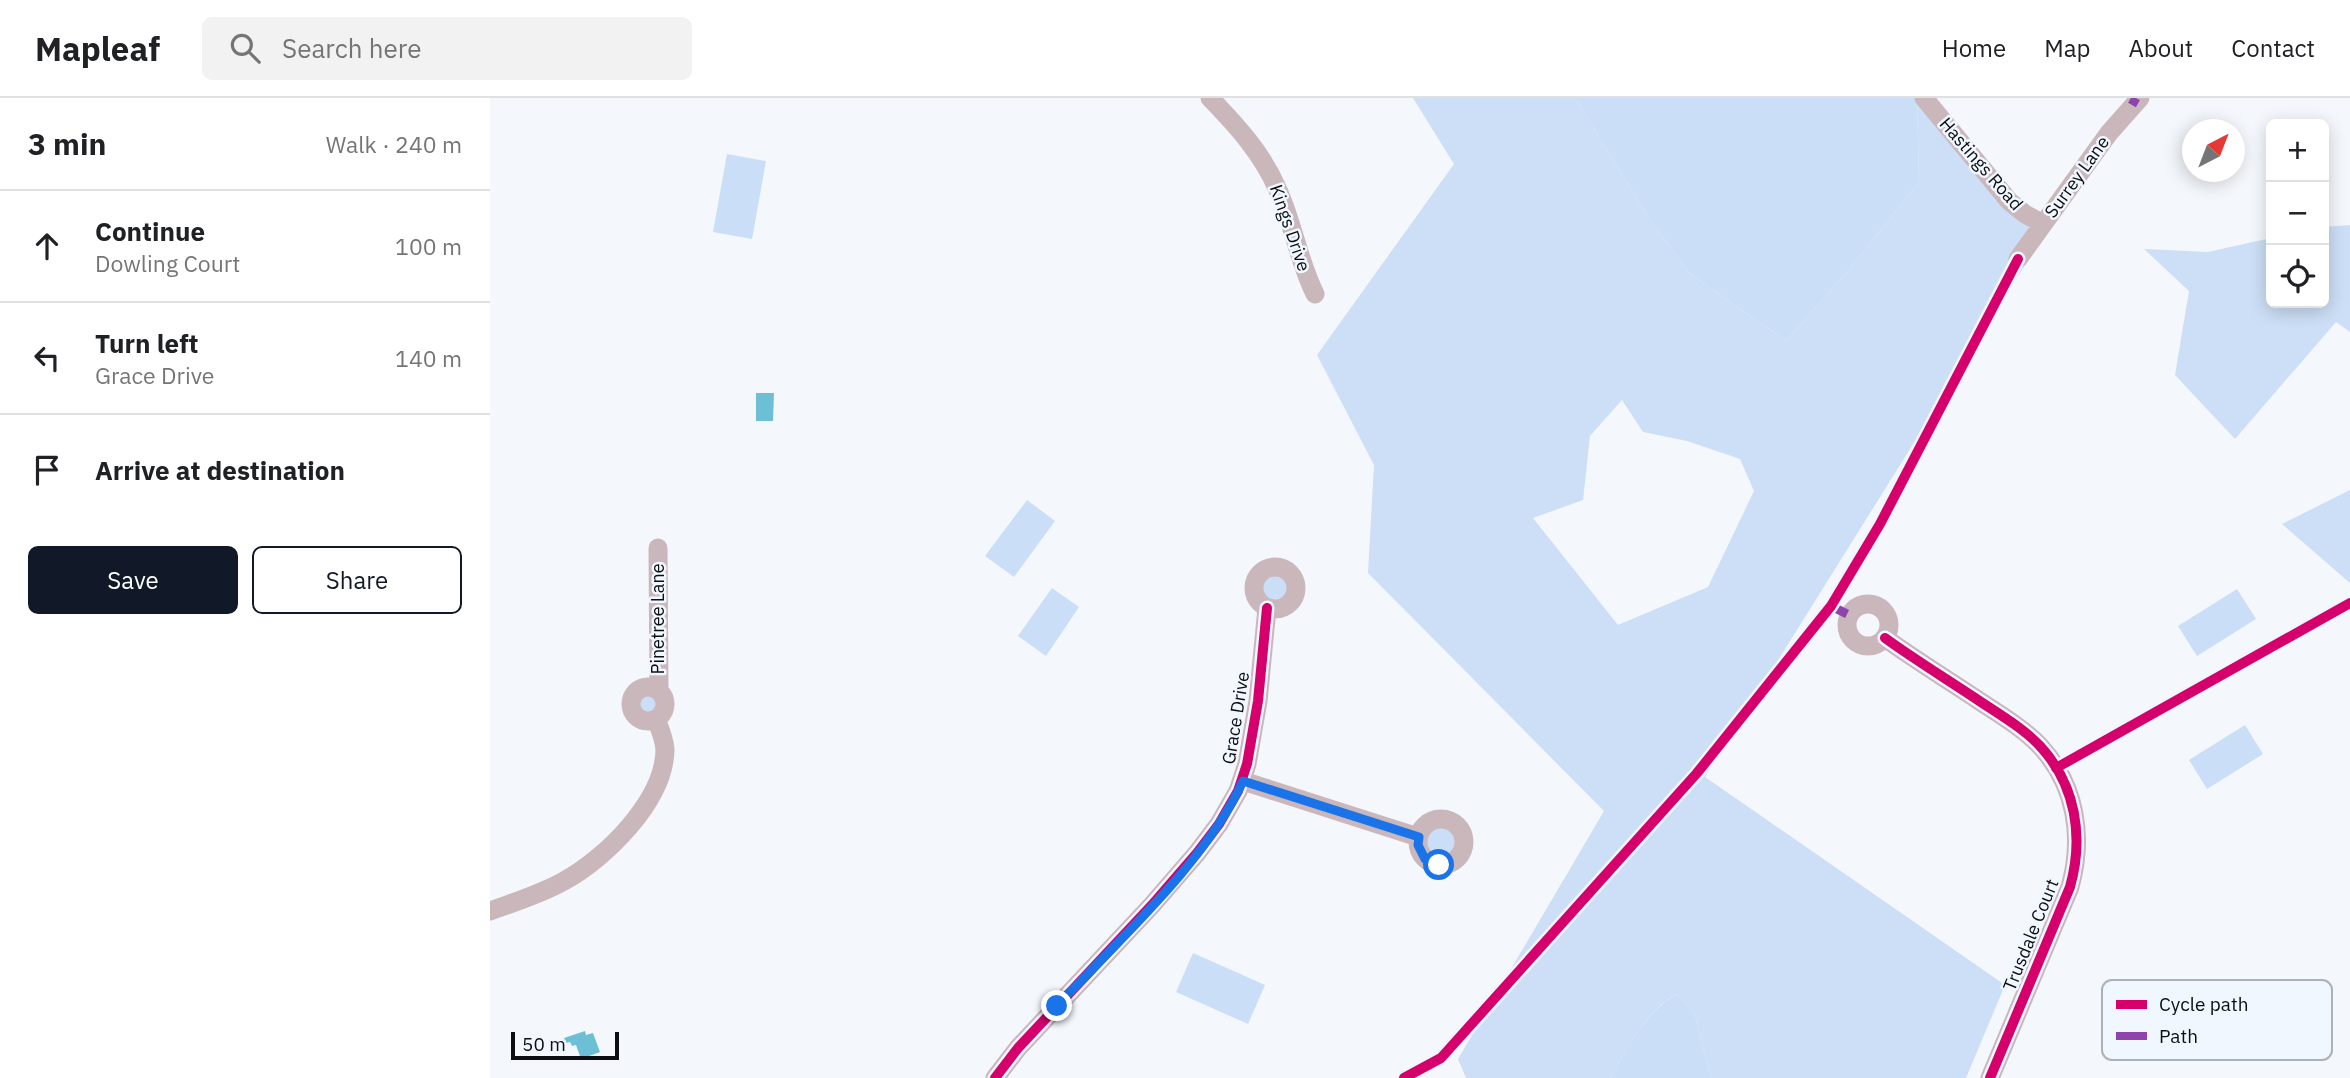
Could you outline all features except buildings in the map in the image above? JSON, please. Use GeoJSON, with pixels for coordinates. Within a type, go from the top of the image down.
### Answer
{"type":"FeatureCollection","features":[{"type":"Feature","properties":{"kind":"street","name":"Kings Drive"},"geometry":{"type":"LineString","coordinates":[[1210,98],[1241,129],[1277,187],[1297,251],[1315,293]]}},
{"type":"Feature","properties":{"kind":"street","name":"Hastings Road"},"geometry":{"type":"LineString","coordinates":[[1924,98],[2009,201],[2043,224]]}},
{"type":"Feature","properties":{"kind":"street","name":"Surrey Lane"},"geometry":{"type":"LineString","coordinates":[[2018,259],[2109,132],[2140,98]]}},
{"type":"Feature","properties":{"kind":"street","name":"Pinetree Lane"},"geometry":{"type":"LineString","coordinates":[[656,719],[664,706],[659,691],[658,548]]}},
{"type":"Feature","properties":{"kind":"street","name":"Grace Drive"},"geometry":{"type":"LineString","coordinates":[[995,1078],[1025,1040],[1152,905],[1219,824],[1243,781],[1258,701],[1266,607]]}},
{"type":"Feature","properties":{"kind":"street","name":"Trusdale Court"},"geometry":{"type":"LineString","coordinates":[[1885,638],[2005,718],[2038,744],[2050,758],[2068,789],[2074,810],[2078,845],[2070,887],[1990,1078]]}},
{"type":"Feature","properties":{"kind":"street","name":"Pinetree Lane"},"geometry":{"type":"LineString","coordinates":[[656,719],[646,720],[636,716],[631,702],[635,693],[644,688],[659,691]]}},
{"type":"Feature","properties":{"kind":"street","name":"Pinetree Lane"},"geometry":{"type":"LineString","coordinates":[[490,911],[567,880],[607,850],[628,829],[647,802],[663,765],[664,743],[656,719]]}},
{"type":"Feature","properties":{"kind":"street"},"geometry":{"type":"LineString","coordinates":[[1243,781],[1419,837]]}},
{"type":"Feature","properties":{"kind":"shaded area"},"geometry":{"type":"Polygon","coordinates":[[[1413,98],[1575,98],[1650,220],[1689,273],[1786,341],[1852,266],[1919,182],[1917,98],[2047,230],[1705,777],[2005,985],[1966,1078],[1711,1078],[1694,1013],[1677,994],[1646,1020],[1610,1078],[1466,1078],[1458,1059],[1604,811],[1368,573],[1374,465],[1317,355],[1454,164],[1413,98]],[[1622,400],[1590,436],[1583,500],[1533,518],[1618,625],[1708,587],[1754,491],[1740,459],[1687,441],[1643,432],[1622,400]]]}},
{"type":"Feature","properties":{"kind":"shaded area"},"geometry":{"type":"Polygon","coordinates":[[[1575,98],[1917,98],[1919,182],[1852,266],[1786,341],[1689,273],[1650,220],[1575,98]]]}},
{"type":"Feature","properties":{"kind":"shaded area"},"geometry":{"type":"Polygon","coordinates":[[[727,154],[766,161],[752,239],[713,232],[727,154]]]}},
{"type":"Feature","properties":{"kind":"shaded area"},"geometry":{"type":"Polygon","coordinates":[[[2350,225],[2350,332],[2336,322],[2235,439],[2175,375],[2189,291],[2144,249],[2208,252],[2266,239],[2266,308],[2329,308],[2329,227],[2350,225]]]}},
{"type":"Feature","properties":{"kind":"shaded area"},"geometry":{"type":"Polygon","coordinates":[[[2350,490],[2350,583],[2282,524],[2350,490]]]}},
{"type":"Feature","properties":{"kind":"shaded area"},"geometry":{"type":"Polygon","coordinates":[[[1027,500],[1055,521],[1014,577],[985,556],[1027,500]]]}},
{"type":"Feature","properties":{"kind":"shaded area"},"geometry":{"type":"Polygon","coordinates":[[[1276,571],[1287,576],[1292,587],[1287,598],[1276,603],[1265,598],[1260,587],[1265,576],[1276,571]]]}},
{"type":"Feature","properties":{"kind":"shaded area"},"geometry":{"type":"Polygon","coordinates":[[[1052,588],[1079,607],[1046,656],[1018,636],[1052,588]]]}},
{"type":"Feature","properties":{"kind":"shaded area"},"geometry":{"type":"Polygon","coordinates":[[[2237,589],[2256,619],[2197,656],[2178,626],[2237,589]]]}},
{"type":"Feature","properties":{"kind":"shaded area"},"geometry":{"type":"Polygon","coordinates":[[[647,688],[659,692],[663,704],[659,716],[647,720],[635,716],[631,704],[635,692],[647,688]]]}},
{"type":"Feature","properties":{"kind":"shaded area"},"geometry":{"type":"Polygon","coordinates":[[[2245,725],[2263,754],[2207,789],[2189,760],[2245,725]]]}},
{"type":"Feature","properties":{"kind":"shaded area"},"geometry":{"type":"Polygon","coordinates":[[[1440,825],[1453,830],[1458,843],[1453,856],[1440,861],[1427,856],[1422,843],[1427,830],[1440,825]]]}},
{"type":"Feature","properties":{"kind":"shaded area"},"geometry":{"type":"Polygon","coordinates":[[[1193,953],[1265,985],[1248,1024],[1176,992],[1193,953]]]}},
{"type":"Feature","properties":{"kind":"shaded area"},"geometry":{"type":"Polygon","coordinates":[[[1677,994],[1694,1013],[1711,1078],[1610,1078],[1646,1020],[1677,994]]]}},
{"type":"Feature","properties":{"kind":"water"},"geometry":{"type":"Polygon","coordinates":[[[756,393],[774,393],[773,421],[756,421],[756,393]]]}},
{"type":"Feature","properties":{"kind":"water"},"geometry":{"type":"Polygon","coordinates":[[[585,1031],[586,1035],[593,1033],[600,1052],[581,1059],[576,1045],[566,1043],[564,1038],[585,1031]]]}},
{"type":"Feature","properties":{"kind":"marked path"},"geometry":{"type":"LineString","coordinates":[[2132,105],[2136,98]]}},
{"type":"Feature","properties":{"kind":"marked path"},"geometry":{"type":"LineString","coordinates":[[1831,606],[1849,615]]}},
{"type":"Feature","properties":{"kind":"cycle path"},"geometry":{"type":"LineString","coordinates":[[1404,1078],[1441,1058],[1697,773],[1831,606],[1880,524],[2018,259]]}},
{"type":"Feature","properties":{"kind":"cycle path"},"geometry":{"type":"LineString","coordinates":[[2056,768],[2350,603]]}},
{"type":"Feature","properties":{"kind":"cycle path"},"geometry":{"type":"LineString","coordinates":[[995,1078],[1018,1048],[1152,905],[1219,824],[1238,791],[1247,764],[1258,701],[1267,608]]}},
{"type":"Feature","properties":{"kind":"cycle path"},"geometry":{"type":"LineString","coordinates":[[1885,638],[2009,720],[2033,739],[2062,777],[2074,812],[2076,849],[2070,887],[1990,1078]]}},
{"type":"Feature","properties":{"kind":"route"},"geometry":{"type":"LineString","coordinates":[[1057,1006],[1197,853],[1219,824],[1243,781],[1419,837],[1420,853],[1425,859],[1439,865]]}}]}
